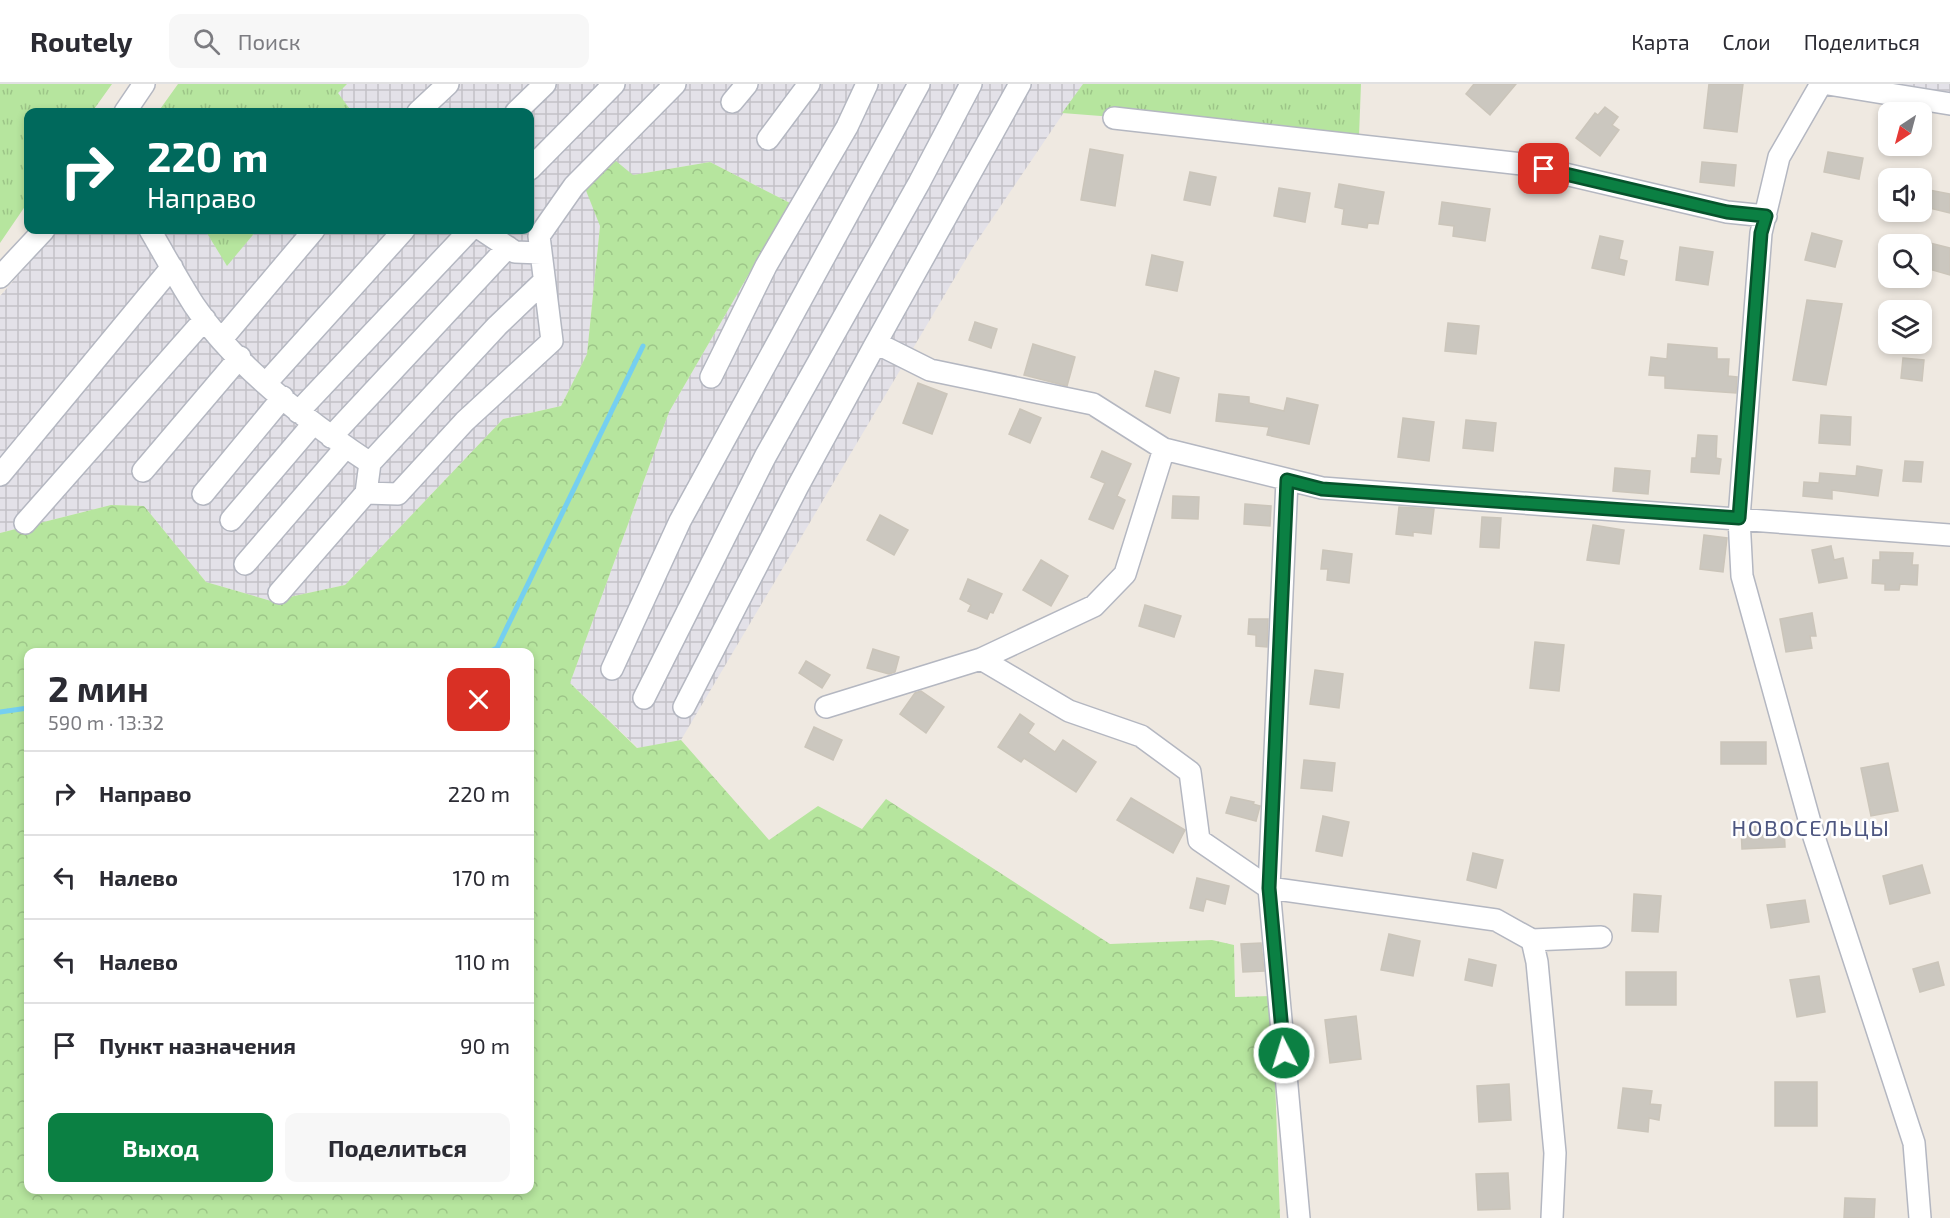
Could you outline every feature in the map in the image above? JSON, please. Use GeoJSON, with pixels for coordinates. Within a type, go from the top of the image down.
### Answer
{"type":"FeatureCollection","features":[{"type":"Feature","properties":{"kind":"street"},"geometry":{"type":"LineString","coordinates":[[128,108],[144,84]]}},
{"type":"Feature","properties":{"kind":"street"},"geometry":{"type":"LineString","coordinates":[[422,108],[448,84]]}},
{"type":"Feature","properties":{"kind":"street"},"geometry":{"type":"LineString","coordinates":[[520,108],[545,84]]}},
{"type":"Feature","properties":{"kind":"street"},"geometry":{"type":"LineString","coordinates":[[534,165],[614,84]]}},
{"type":"Feature","properties":{"kind":"street"},"geometry":{"type":"LineString","coordinates":[[366,493],[398,494],[465,421],[552,341],[540,236],[574,186],[675,84]]}},
{"type":"Feature","properties":{"kind":"street"},"geometry":{"type":"LineString","coordinates":[[732,102],[747,84]]}},
{"type":"Feature","properties":{"kind":"street"},"geometry":{"type":"LineString","coordinates":[[768,139],[809,84]]}},
{"type":"Feature","properties":{"kind":"street"},"geometry":{"type":"LineString","coordinates":[[711,377],[766,266],[848,127],[867,84]]}},
{"type":"Feature","properties":{"kind":"street"},"geometry":{"type":"LineString","coordinates":[[612,669],[680,521],[920,84]]}},
{"type":"Feature","properties":{"kind":"street"},"geometry":{"type":"LineString","coordinates":[[644,698],[765,458],[864,284],[971,84]]}},
{"type":"Feature","properties":{"kind":"street"},"geometry":{"type":"LineString","coordinates":[[684,707],[798,486],[1020,84]]}},
{"type":"Feature","properties":{"kind":"street"},"geometry":{"type":"LineString","coordinates":[[1821,84],[1779,156],[1761,233],[1739,518],[1742,576],[1814,837],[1914,1143],[1920,1218]]}},
{"type":"Feature","properties":{"kind":"street"},"geometry":{"type":"LineString","coordinates":[[1828,84],[1950,104]]}},
{"type":"Feature","properties":{"kind":"street"},"geometry":{"type":"LineString","coordinates":[[1114,118],[1522,164],[1727,212],[1766,216]]}},
{"type":"Feature","properties":{"kind":"street"},"geometry":{"type":"LineString","coordinates":[[0,277],[40,234]]}},
{"type":"Feature","properties":{"kind":"street"},"geometry":{"type":"LineString","coordinates":[[152,234],[205,319],[221,340],[298,411],[370,463]]}},
{"type":"Feature","properties":{"kind":"street"},"geometry":{"type":"LineString","coordinates":[[221,340],[311,234]]}},
{"type":"Feature","properties":{"kind":"street"},"geometry":{"type":"LineString","coordinates":[[267,382],[400,234]]}},
{"type":"Feature","properties":{"kind":"street"},"geometry":{"type":"LineString","coordinates":[[203,494],[298,411],[466,234]]}},
{"type":"Feature","properties":{"kind":"street"},"geometry":{"type":"LineString","coordinates":[[488,234],[515,252],[541,253]]}},
{"type":"Feature","properties":{"kind":"street"},"geometry":{"type":"LineString","coordinates":[[245,564],[339,442],[508,247]]}},
{"type":"Feature","properties":{"kind":"street"},"geometry":{"type":"LineString","coordinates":[[0,475],[172,267]]}},
{"type":"Feature","properties":{"kind":"street"},"geometry":{"type":"LineString","coordinates":[[279,593],[366,493],[370,463],[497,326],[544,281]]}},
{"type":"Feature","properties":{"kind":"street"},"geometry":{"type":"LineString","coordinates":[[25,523],[205,319]]}},
{"type":"Feature","properties":{"kind":"street"},"geometry":{"type":"LineString","coordinates":[[876,343],[930,370],[1093,404],[1164,449],[1322,489],[1739,518],[1950,536]]}},
{"type":"Feature","properties":{"kind":"street"},"geometry":{"type":"LineString","coordinates":[[143,471],[240,357]]}},
{"type":"Feature","properties":{"kind":"street"},"geometry":{"type":"LineString","coordinates":[[231,520],[298,411]]}},
{"type":"Feature","properties":{"kind":"street"},"geometry":{"type":"LineString","coordinates":[[826,707],[981,659],[1094,606],[1125,574],[1164,449]]}},
{"type":"Feature","properties":{"kind":"street"},"geometry":{"type":"LineString","coordinates":[[1287,480],[1269,888],[1299,1218]]}},
{"type":"Feature","properties":{"kind":"street"},"geometry":{"type":"LineString","coordinates":[[981,659],[1069,711],[1141,736],[1190,772],[1199,840],[1269,888],[1496,920],[1532,940],[1600,937]]}},
{"type":"Feature","properties":{"kind":"street"},"geometry":{"type":"LineString","coordinates":[[1532,940],[1538,962],[1555,1153],[1552,1218]]}},
{"type":"Feature","properties":{"kind":"shaded area"},"geometry":{"type":"Polygon","coordinates":[[[347,84],[1083,84],[973,247],[681,740],[638,748],[570,683],[669,412],[790,203],[710,162],[633,175],[600,226],[587,354],[561,406],[503,419],[345,585],[271,601],[206,582],[144,506],[111,505],[0,533],[0,296],[54,234],[208,234],[227,265],[254,234],[534,234],[534,108],[349,108],[337,93],[347,84]]]}},
{"type":"Feature","properties":{"kind":"shaded area"},"geometry":{"type":"Polygon","coordinates":[[[1844,84],[1950,84],[1950,99],[1844,84]]]}},
{"type":"Feature","properties":{"kind":"green space"},"geometry":{"type":"Polygon","coordinates":[[[0,84],[112,84],[95,108],[24,108],[24,208],[0,243],[0,84]]]}},
{"type":"Feature","properties":{"kind":"green space"},"geometry":{"type":"Polygon","coordinates":[[[178,84],[347,84],[338,93],[349,108],[161,108],[178,84]]]}},
{"type":"Feature","properties":{"kind":"green space"},"geometry":{"type":"Polygon","coordinates":[[[1083,84],[1361,84],[1359,136],[1062,113],[1083,84]]]}},
{"type":"Feature","properties":{"kind":"green space"},"geometry":{"type":"Polygon","coordinates":[[[616,161],[633,175],[710,162],[790,203],[669,412],[570,683],[637,748],[681,740],[769,840],[818,806],[862,829],[886,799],[1110,944],[1212,940],[1234,945],[1235,997],[1272,996],[1280,1218],[0,1218],[0,533],[111,505],[144,506],[206,582],[271,601],[345,585],[503,419],[561,406],[587,354],[600,226],[585,188],[616,161]]]}},
{"type":"Feature","properties":{"kind":"green space"},"geometry":{"type":"Polygon","coordinates":[[[207,234],[254,234],[227,266],[207,234]]]}},
{"type":"Feature","properties":{"kind":"building"},"geometry":{"type":"Polygon","coordinates":[[[1474,84],[1516,84],[1490,115],[1466,94],[1474,84]]]}},
{"type":"Feature","properties":{"kind":"building"},"geometry":{"type":"Polygon","coordinates":[[[1709,84],[1743,84],[1737,132],[1704,128],[1709,84]]]}},
{"type":"Feature","properties":{"kind":"building"},"geometry":{"type":"Polygon","coordinates":[[[1605,107],[1618,117],[1612,125],[1619,130],[1600,156],[1576,138],[1595,113],[1598,115],[1605,107]]]}},
{"type":"Feature","properties":{"kind":"building"},"geometry":{"type":"Polygon","coordinates":[[[1090,149],[1123,155],[1115,206],[1081,200],[1090,149]]]}},
{"type":"Feature","properties":{"kind":"building"},"geometry":{"type":"Polygon","coordinates":[[[1828,152],[1863,158],[1859,179],[1824,172],[1828,152]]]}},
{"type":"Feature","properties":{"kind":"building"},"geometry":{"type":"Polygon","coordinates":[[[1702,162],[1736,165],[1734,186],[1700,182],[1702,162]]]}},
{"type":"Feature","properties":{"kind":"building"},"geometry":{"type":"Polygon","coordinates":[[[1190,172],[1216,177],[1210,205],[1184,200],[1190,172]]]}},
{"type":"Feature","properties":{"kind":"building"},"geometry":{"type":"Polygon","coordinates":[[[1339,184],[1384,192],[1378,224],[1368,223],[1367,228],[1342,224],[1344,209],[1335,207],[1339,184]]]}},
{"type":"Feature","properties":{"kind":"building"},"geometry":{"type":"Polygon","coordinates":[[[1279,188],[1310,193],[1305,222],[1274,216],[1279,188]]]}},
{"type":"Feature","properties":{"kind":"building"},"geometry":{"type":"Polygon","coordinates":[[[1932,191],[1950,194],[1950,213],[1932,209],[1932,191]]]}},
{"type":"Feature","properties":{"kind":"building"},"geometry":{"type":"Polygon","coordinates":[[[1442,202],[1490,209],[1485,241],[1453,236],[1454,226],[1439,224],[1442,202]]]}},
{"type":"Feature","properties":{"kind":"building"},"geometry":{"type":"Polygon","coordinates":[[[1812,233],[1842,241],[1835,267],[1805,260],[1812,233]]]}},
{"type":"Feature","properties":{"kind":"building"},"geometry":{"type":"Polygon","coordinates":[[[1600,236],[1623,241],[1619,259],[1627,261],[1624,275],[1592,268],[1600,236]]]}},
{"type":"Feature","properties":{"kind":"building"},"geometry":{"type":"Polygon","coordinates":[[[1932,244],[1950,248],[1950,275],[1932,270],[1932,244]]]}},
{"type":"Feature","properties":{"kind":"building"},"geometry":{"type":"Polygon","coordinates":[[[1680,247],[1713,252],[1708,285],[1676,280],[1680,247]]]}},
{"type":"Feature","properties":{"kind":"building"},"geometry":{"type":"Polygon","coordinates":[[[1152,255],[1183,262],[1177,291],[1146,285],[1152,255]]]}},
{"type":"Feature","properties":{"kind":"building"},"geometry":{"type":"Polygon","coordinates":[[[1807,300],[1842,304],[1826,385],[1793,380],[1807,300]]]}},
{"type":"Feature","properties":{"kind":"building"},"geometry":{"type":"Polygon","coordinates":[[[975,322],[997,329],[991,348],[969,340],[975,322]]]}},
{"type":"Feature","properties":{"kind":"building"},"geometry":{"type":"Polygon","coordinates":[[[1448,323],[1479,326],[1476,354],[1445,351],[1448,323]]]}},
{"type":"Feature","properties":{"kind":"building"},"geometry":{"type":"Polygon","coordinates":[[[1033,344],[1075,357],[1067,386],[1024,375],[1033,344]]]}},
{"type":"Feature","properties":{"kind":"building"},"geometry":{"type":"Polygon","coordinates":[[[1668,344],[1717,348],[1717,359],[1729,359],[1728,376],[1737,377],[1736,393],[1665,388],[1665,376],[1649,375],[1651,357],[1667,359],[1668,344]]]}},
{"type":"Feature","properties":{"kind":"building"},"geometry":{"type":"Polygon","coordinates":[[[1903,358],[1924,360],[1922,381],[1901,378],[1903,358]]]}},
{"type":"Feature","properties":{"kind":"building"},"geometry":{"type":"Polygon","coordinates":[[[1155,371],[1179,378],[1170,413],[1146,406],[1155,371]]]}},
{"type":"Feature","properties":{"kind":"building"},"geometry":{"type":"Polygon","coordinates":[[[918,383],[947,394],[932,434],[903,423],[918,383]]]}},
{"type":"Feature","properties":{"kind":"building"},"geometry":{"type":"Polygon","coordinates":[[[1219,394],[1249,397],[1249,403],[1284,411],[1287,398],[1318,405],[1309,444],[1267,435],[1269,427],[1216,421],[1219,394]]]}},
{"type":"Feature","properties":{"kind":"building"},"geometry":{"type":"Polygon","coordinates":[[[1020,409],[1041,418],[1030,443],[1009,434],[1020,409]]]}},
{"type":"Feature","properties":{"kind":"building"},"geometry":{"type":"Polygon","coordinates":[[[1821,415],[1851,417],[1850,445],[1819,443],[1821,415]]]}},
{"type":"Feature","properties":{"kind":"building"},"geometry":{"type":"Polygon","coordinates":[[[1403,418],[1434,422],[1429,461],[1398,457],[1403,418]]]}},
{"type":"Feature","properties":{"kind":"building"},"geometry":{"type":"Polygon","coordinates":[[[1466,420],[1496,423],[1493,451],[1463,448],[1466,420]]]}},
{"type":"Feature","properties":{"kind":"building"},"geometry":{"type":"Polygon","coordinates":[[[1698,435],[1717,436],[1716,458],[1721,459],[1719,474],[1691,472],[1692,458],[1696,458],[1698,435]]]}},
{"type":"Feature","properties":{"kind":"building"},"geometry":{"type":"Polygon","coordinates":[[[1102,451],[1131,464],[1117,496],[1125,500],[1113,529],[1089,519],[1105,483],[1091,477],[1102,451]]]}},
{"type":"Feature","properties":{"kind":"building"},"geometry":{"type":"Polygon","coordinates":[[[1905,461],[1923,462],[1921,482],[1903,481],[1905,461]]]}},
{"type":"Feature","properties":{"kind":"building"},"geometry":{"type":"Polygon","coordinates":[[[1857,466],[1882,470],[1878,496],[1832,490],[1832,499],[1803,496],[1804,482],[1819,483],[1820,473],[1856,476],[1857,466]]]}},
{"type":"Feature","properties":{"kind":"building"},"geometry":{"type":"Polygon","coordinates":[[[1615,468],[1650,471],[1648,494],[1613,491],[1615,468]]]}},
{"type":"Feature","properties":{"kind":"building"},"geometry":{"type":"Polygon","coordinates":[[[1173,496],[1199,497],[1198,519],[1172,518],[1173,496]]]}},
{"type":"Feature","properties":{"kind":"building"},"geometry":{"type":"Polygon","coordinates":[[[1245,504],[1271,506],[1270,526],[1244,524],[1245,504]]]}},
{"type":"Feature","properties":{"kind":"building"},"geometry":{"type":"Polygon","coordinates":[[[1399,507],[1434,509],[1431,534],[1413,532],[1413,536],[1396,534],[1399,507]]]}},
{"type":"Feature","properties":{"kind":"building"},"geometry":{"type":"Polygon","coordinates":[[[880,515],[908,530],[894,555],[867,540],[880,515]]]}},
{"type":"Feature","properties":{"kind":"building"},"geometry":{"type":"Polygon","coordinates":[[[1482,517],[1501,518],[1499,548],[1480,547],[1482,517]]]}},
{"type":"Feature","properties":{"kind":"building"},"geometry":{"type":"Polygon","coordinates":[[[1593,525],[1624,530],[1619,564],[1587,560],[1593,525]]]}},
{"type":"Feature","properties":{"kind":"building"},"geometry":{"type":"Polygon","coordinates":[[[1704,535],[1727,538],[1723,572],[1700,569],[1704,535]]]}},
{"type":"Feature","properties":{"kind":"building"},"geometry":{"type":"Polygon","coordinates":[[[1831,546],[1834,560],[1843,558],[1847,578],[1819,583],[1812,550],[1831,546]]]}},
{"type":"Feature","properties":{"kind":"building"},"geometry":{"type":"Polygon","coordinates":[[[1323,550],[1352,554],[1349,583],[1327,580],[1328,569],[1321,569],[1323,550]]]}},
{"type":"Feature","properties":{"kind":"building"},"geometry":{"type":"Polygon","coordinates":[[[1880,552],[1913,553],[1912,565],[1918,565],[1917,585],[1900,584],[1899,590],[1885,590],[1885,584],[1872,583],[1873,560],[1880,560],[1880,552]]]}},
{"type":"Feature","properties":{"kind":"building"},"geometry":{"type":"Polygon","coordinates":[[[1041,560],[1068,576],[1051,606],[1023,590],[1041,560]]]}},
{"type":"Feature","properties":{"kind":"building"},"geometry":{"type":"Polygon","coordinates":[[[968,579],[1002,594],[993,613],[990,612],[987,619],[968,611],[971,605],[960,599],[968,579]]]}},
{"type":"Feature","properties":{"kind":"building"},"geometry":{"type":"Polygon","coordinates":[[[1145,605],[1181,616],[1174,637],[1139,626],[1145,605]]]}},
{"type":"Feature","properties":{"kind":"building"},"geometry":{"type":"Polygon","coordinates":[[[1812,613],[1816,636],[1810,636],[1812,648],[1786,652],[1780,619],[1812,613]]]}},
{"type":"Feature","properties":{"kind":"building"},"geometry":{"type":"Polygon","coordinates":[[[1249,619],[1268,619],[1267,647],[1256,646],[1256,635],[1248,634],[1249,619]]]}},
{"type":"Feature","properties":{"kind":"building"},"geometry":{"type":"Polygon","coordinates":[[[1535,642],[1564,645],[1559,691],[1530,688],[1535,642]]]}},
{"type":"Feature","properties":{"kind":"building"},"geometry":{"type":"Polygon","coordinates":[[[873,649],[899,657],[895,672],[889,674],[867,668],[873,649]]]}},
{"type":"Feature","properties":{"kind":"building"},"geometry":{"type":"Polygon","coordinates":[[[806,661],[830,675],[822,688],[799,673],[806,661]]]}},
{"type":"Feature","properties":{"kind":"building"},"geometry":{"type":"Polygon","coordinates":[[[1315,670],[1343,674],[1339,708],[1310,704],[1315,670]]]}},
{"type":"Feature","properties":{"kind":"building"},"geometry":{"type":"Polygon","coordinates":[[[921,691],[944,707],[926,733],[900,714],[915,693],[921,691]]]}},
{"type":"Feature","properties":{"kind":"building"},"geometry":{"type":"Polygon","coordinates":[[[1020,714],[1034,724],[1028,733],[1055,752],[1063,740],[1096,762],[1076,792],[1024,758],[1021,762],[998,747],[1020,714]]]}},
{"type":"Feature","properties":{"kind":"building"},"geometry":{"type":"Polygon","coordinates":[[[814,727],[842,740],[833,760],[805,747],[814,727]]]}},
{"type":"Feature","properties":{"kind":"building"},"geometry":{"type":"Polygon","coordinates":[[[1721,742],[1766,742],[1766,764],[1721,764],[1721,742]]]}},
{"type":"Feature","properties":{"kind":"building"},"geometry":{"type":"Polygon","coordinates":[[[1304,760],[1335,763],[1332,791],[1301,788],[1304,760]]]}},
{"type":"Feature","properties":{"kind":"building"},"geometry":{"type":"Polygon","coordinates":[[[1888,763],[1898,811],[1871,816],[1861,768],[1888,763]]]}},
{"type":"Feature","properties":{"kind":"building"},"geometry":{"type":"Polygon","coordinates":[[[1231,797],[1254,802],[1253,804],[1260,806],[1256,821],[1226,813],[1231,797]]]}},
{"type":"Feature","properties":{"kind":"building"},"geometry":{"type":"Polygon","coordinates":[[[1131,798],[1185,830],[1173,853],[1117,820],[1131,798]]]}},
{"type":"Feature","properties":{"kind":"building"},"geometry":{"type":"Polygon","coordinates":[[[1323,816],[1349,822],[1342,856],[1316,851],[1323,816]]]}},
{"type":"Feature","properties":{"kind":"building"},"geometry":{"type":"Polygon","coordinates":[[[1784,826],[1785,847],[1742,849],[1741,827],[1784,826]]]}},
{"type":"Feature","properties":{"kind":"building"},"geometry":{"type":"Polygon","coordinates":[[[1473,853],[1503,860],[1496,888],[1467,880],[1473,853]]]}},
{"type":"Feature","properties":{"kind":"building"},"geometry":{"type":"Polygon","coordinates":[[[1922,865],[1930,893],[1890,904],[1883,876],[1922,865]]]}},
{"type":"Feature","properties":{"kind":"building"},"geometry":{"type":"Polygon","coordinates":[[[1197,878],[1229,886],[1225,904],[1206,899],[1203,911],[1190,908],[1197,878]]]}},
{"type":"Feature","properties":{"kind":"building"},"geometry":{"type":"Polygon","coordinates":[[[1634,894],[1661,896],[1658,932],[1632,931],[1634,894]]]}},
{"type":"Feature","properties":{"kind":"building"},"geometry":{"type":"Polygon","coordinates":[[[1805,900],[1809,922],[1771,928],[1767,905],[1805,900]]]}},
{"type":"Feature","properties":{"kind":"building"},"geometry":{"type":"Polygon","coordinates":[[[1389,934],[1420,941],[1413,976],[1381,970],[1389,934]]]}},
{"type":"Feature","properties":{"kind":"building"},"geometry":{"type":"Polygon","coordinates":[[[1261,943],[1264,971],[1243,972],[1241,944],[1261,943]]]}},
{"type":"Feature","properties":{"kind":"building"},"geometry":{"type":"Polygon","coordinates":[[[1469,959],[1496,965],[1492,986],[1465,980],[1469,959]]]}},
{"type":"Feature","properties":{"kind":"building"},"geometry":{"type":"Polygon","coordinates":[[[1938,962],[1944,985],[1920,992],[1913,969],[1938,962]]]}},
{"type":"Feature","properties":{"kind":"building"},"geometry":{"type":"Polygon","coordinates":[[[1626,972],[1676,972],[1676,1005],[1626,1005],[1626,972]]]}},
{"type":"Feature","properties":{"kind":"building"},"geometry":{"type":"Polygon","coordinates":[[[1819,976],[1825,1012],[1797,1017],[1790,980],[1819,976]]]}},
{"type":"Feature","properties":{"kind":"building"},"geometry":{"type":"Polygon","coordinates":[[[1356,1016],[1361,1059],[1330,1063],[1325,1020],[1356,1016]]]}},
{"type":"Feature","properties":{"kind":"building"},"geometry":{"type":"Polygon","coordinates":[[[1775,1082],[1817,1082],[1817,1126],[1775,1126],[1775,1082]]]}},
{"type":"Feature","properties":{"kind":"building"},"geometry":{"type":"Polygon","coordinates":[[[1509,1084],[1511,1120],[1479,1122],[1477,1086],[1509,1084]]]}},
{"type":"Feature","properties":{"kind":"building"},"geometry":{"type":"Polygon","coordinates":[[[1623,1088],[1652,1091],[1650,1104],[1661,1105],[1659,1120],[1649,1118],[1648,1132],[1618,1128],[1623,1088]]]}},
{"type":"Feature","properties":{"kind":"building"},"geometry":{"type":"Polygon","coordinates":[[[1508,1173],[1510,1209],[1478,1210],[1476,1174],[1508,1173]]]}},
{"type":"Feature","properties":{"kind":"building"},"geometry":{"type":"Polygon","coordinates":[[[1845,1198],[1875,1199],[1874,1218],[1844,1218],[1845,1198]]]}},
{"type":"Feature","properties":{"kind":"waterway"},"geometry":{"type":"LineString","coordinates":[[497,648],[643,346]]}},
{"type":"Feature","properties":{"kind":"waterway"},"geometry":{"type":"LineString","coordinates":[[0,712],[24,709]]}},
{"type":"Feature","properties":{"kind":"district","name":"НОВОСЕЛЬЦЫ"},"geometry":{"type":"Point","coordinates":[1811,827]}},
{"type":"Feature","properties":{"kind":"route"},"geometry":{"type":"LineString","coordinates":[[1284,1053],[1269,888],[1287,480],[1322,489],[1739,518],[1761,233],[1766,216],[1727,212],[1544,169]]}}]}
